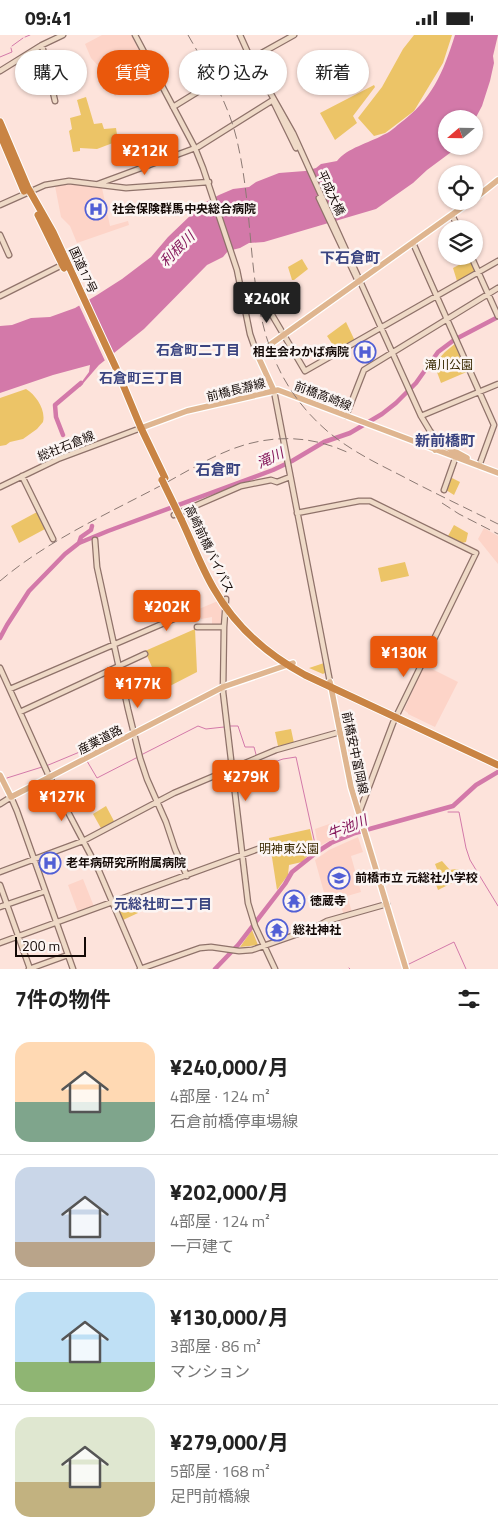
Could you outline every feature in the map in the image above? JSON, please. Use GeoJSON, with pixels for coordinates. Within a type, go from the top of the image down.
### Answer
{"type":"FeatureCollection","features":[{"type":"Feature","properties":{"kind":"highway","name":"国道17号"},"geometry":{"type":"LineString","coordinates":[[0,122],[28,193]]}},
{"type":"Feature","properties":{"kind":"highway","name":"国道17号"},"geometry":{"type":"LineString","coordinates":[[0,133],[28,193],[65,263],[140,429]]}},
{"type":"Feature","properties":{"kind":"highway","name":"高崎前橋バイパス"},"geometry":{"type":"LineString","coordinates":[[140,429],[210,581],[252,637],[291,665],[498,765]]}},
{"type":"Feature","properties":{"kind":"highway","name":"高崎前橋バイパス"},"geometry":{"type":"LineString","coordinates":[[397,716],[498,760]]}},
{"type":"Feature","properties":{"kind":"main road"},"geometry":{"type":"LineString","coordinates":[[483,192],[498,180]]}},
{"type":"Feature","properties":{"kind":"main road"},"geometry":{"type":"LineString","coordinates":[[256,354],[459,210]]}},
{"type":"Feature","properties":{"kind":"main road","name":"前橋長瀞線"},"geometry":{"type":"LineString","coordinates":[[140,429],[187,411],[274,391],[256,354]]}},
{"type":"Feature","properties":{"kind":"main road","name":"前橋高崎線"},"geometry":{"type":"LineString","coordinates":[[274,391],[285,393],[367,423],[498,473]]}},
{"type":"Feature","properties":{"kind":"main road"},"geometry":{"type":"LineString","coordinates":[[435,450],[441,443],[478,465]]}},
{"type":"Feature","properties":{"kind":"main road","name":"産業道路"},"geometry":{"type":"LineString","coordinates":[[11,797],[223,687],[291,665]]}},
{"type":"Feature","properties":{"kind":"main road","name":"前橋安中富岡線"},"geometry":{"type":"LineString","coordinates":[[331,685],[351,787],[406,969]]}},
{"type":"Feature","properties":{"kind":"main road"},"geometry":{"type":"LineString","coordinates":[[0,775],[11,797]]}},
{"type":"Feature","properties":{"kind":"street"},"geometry":{"type":"LineString","coordinates":[[0,71],[42,45],[64,35]]}},
{"type":"Feature","properties":{"kind":"street"},"geometry":{"type":"LineString","coordinates":[[135,35],[195,148],[209,182],[240,280],[251,338],[256,354]]}},
{"type":"Feature","properties":{"kind":"street","name":"平成大橋"},"geometry":{"type":"LineString","coordinates":[[240,35],[247,50]]}},
{"type":"Feature","properties":{"kind":"street"},"geometry":{"type":"LineString","coordinates":[[267,50],[294,35]]}},
{"type":"Feature","properties":{"kind":"street"},"geometry":{"type":"LineString","coordinates":[[42,45],[55,101]]}},
{"type":"Feature","properties":{"kind":"street"},"geometry":{"type":"LineString","coordinates":[[173,107],[192,95]]}},
{"type":"Feature","properties":{"kind":"street","name":"平成大橋"},"geometry":{"type":"LineString","coordinates":[[270,95],[274,106],[305,163],[356,279],[360,281],[421,416],[430,431],[456,457]]}},
{"type":"Feature","properties":{"kind":"street"},"geometry":{"type":"LineString","coordinates":[[97,185],[195,148],[273,100]]}},
{"type":"Feature","properties":{"kind":"street"},"geometry":{"type":"LineString","coordinates":[[0,205],[49,184],[69,181],[126,188],[209,182]]}},
{"type":"Feature","properties":{"kind":"street"},"geometry":{"type":"LineString","coordinates":[[452,215],[454,220]]}},
{"type":"Feature","properties":{"kind":"street"},"geometry":{"type":"LineString","coordinates":[[0,235],[10,255]]}},
{"type":"Feature","properties":{"kind":"street"},"geometry":{"type":"LineString","coordinates":[[413,243],[496,425],[478,465]]}},
{"type":"Feature","properties":{"kind":"street"},"geometry":{"type":"LineString","coordinates":[[265,303],[305,371],[498,261]]}},
{"type":"Feature","properties":{"kind":"street"},"geometry":{"type":"LineString","coordinates":[[0,295],[65,263]]}},
{"type":"Feature","properties":{"kind":"street"},"geometry":{"type":"LineString","coordinates":[[475,265],[497,315]]}},
{"type":"Feature","properties":{"kind":"street"},"geometry":{"type":"LineString","coordinates":[[346,416],[363,371],[498,289]]}},
{"type":"Feature","properties":{"kind":"street"},"geometry":{"type":"LineString","coordinates":[[421,416],[498,384]]}},
{"type":"Feature","properties":{"kind":"street"},"geometry":{"type":"LineString","coordinates":[[274,391],[331,685]]}},
{"type":"Feature","properties":{"kind":"street","name":"総社石倉線"},"geometry":{"type":"LineString","coordinates":[[0,487],[58,459],[140,429]]}},
{"type":"Feature","properties":{"kind":"street"},"geometry":{"type":"LineString","coordinates":[[444,490],[456,457]]}},
{"type":"Feature","properties":{"kind":"street"},"geometry":{"type":"LineString","coordinates":[[22,476],[54,539]]}},
{"type":"Feature","properties":{"kind":"street"},"geometry":{"type":"LineString","coordinates":[[180,517],[241,486],[271,480],[278,481],[290,477]]}},
{"type":"Feature","properties":{"kind":"street"},"geometry":{"type":"LineString","coordinates":[[297,513],[359,501],[370,501],[476,553],[397,716],[359,813]]}},
{"type":"Feature","properties":{"kind":"street"},"geometry":{"type":"LineString","coordinates":[[94,540],[97,567],[134,733],[147,779],[187,876]]}},
{"type":"Feature","properties":{"kind":"street"},"geometry":{"type":"LineString","coordinates":[[225,603],[223,687],[248,903],[255,926],[275,969]]}},
{"type":"Feature","properties":{"kind":"street"},"geometry":{"type":"LineString","coordinates":[[10,689],[190,612]]}},
{"type":"Feature","properties":{"kind":"street"},"geometry":{"type":"LineString","coordinates":[[197,627],[224,627]]}},
{"type":"Feature","properties":{"kind":"street"},"geometry":{"type":"LineString","coordinates":[[20,712],[145,654]]}},
{"type":"Feature","properties":{"kind":"street"},"geometry":{"type":"LineString","coordinates":[[0,668],[50,777],[99,871],[140,969],[211,947],[249,951],[312,929],[328,921],[387,904]]}},
{"type":"Feature","properties":{"kind":"street"},"geometry":{"type":"LineString","coordinates":[[0,872],[83,841],[158,802],[232,768],[276,750],[340,732]]}},
{"type":"Feature","properties":{"kind":"street"},"geometry":{"type":"LineString","coordinates":[[11,797],[71,969]]}},
{"type":"Feature","properties":{"kind":"street","name":"産業道路"},"geometry":{"type":"LineString","coordinates":[[0,803],[11,797]]}},
{"type":"Feature","properties":{"kind":"street"},"geometry":{"type":"LineString","coordinates":[[0,943],[269,845]]}},
{"type":"Feature","properties":{"kind":"street"},"geometry":{"type":"LineString","coordinates":[[33,860],[71,969]]}},
{"type":"Feature","properties":{"kind":"street"},"geometry":{"type":"LineString","coordinates":[[0,885],[29,969],[65,956]]}},
{"type":"Feature","properties":{"kind":"street"},"geometry":{"type":"LineString","coordinates":[[0,907],[43,892]]}},
{"type":"Feature","properties":{"kind":"shaded area"},"geometry":{"type":"Polygon","coordinates":[[[102,35],[131,35],[139,50],[97,50],[97,65],[91,58],[85,44],[102,35]]]}},
{"type":"Feature","properties":{"kind":"shaded area"},"geometry":{"type":"Polygon","coordinates":[[[70,184],[102,188],[110,226],[128,221],[129,225],[77,243],[70,226],[61,217],[55,186],[70,184]]]}},
{"type":"Feature","properties":{"kind":"shaded area"},"geometry":{"type":"Polygon","coordinates":[[[484,528],[498,536],[498,564],[478,539],[484,528]]]}},
{"type":"Feature","properties":{"kind":"shaded area"},"geometry":{"type":"Polygon","coordinates":[[[218,601],[221,606],[221,625],[212,625],[212,617],[196,620],[194,611],[218,601]]]}},
{"type":"Feature","properties":{"kind":"shaded area"},"geometry":{"type":"Polygon","coordinates":[[[424,665],[458,682],[435,727],[408,714],[404,710],[424,665]]]}},
{"type":"Feature","properties":{"kind":"shaded area"},"geometry":{"type":"Polygon","coordinates":[[[358,815],[361,826],[342,834],[338,821],[358,815]]]}},
{"type":"Feature","properties":{"kind":"shaded area"},"geometry":{"type":"Polygon","coordinates":[[[332,823],[336,837],[318,847],[315,829],[332,823]]]}},
{"type":"Feature","properties":{"kind":"shaded area","name":"前橋市立 元総社小学校"},"geometry":{"type":"Polygon","coordinates":[[[358,837],[363,852],[351,856],[361,892],[347,896],[352,912],[344,915],[340,904],[328,907],[315,860],[329,850],[358,837]]]}},
{"type":"Feature","properties":{"kind":"shaded area"},"geometry":{"type":"Polygon","coordinates":[[[83,879],[95,909],[79,915],[68,885],[83,879]]]}},
{"type":"Feature","properties":{"kind":"green space"},"geometry":{"type":"Polygon","coordinates":[[[414,35],[452,35],[443,63],[414,111],[385,133],[374,136],[358,118],[382,87],[403,49],[414,35]]]}},
{"type":"Feature","properties":{"kind":"green space"},"geometry":{"type":"Polygon","coordinates":[[[374,85],[375,87],[369,95],[369,88],[374,85]]]}},
{"type":"Feature","properties":{"kind":"green space"},"geometry":{"type":"Polygon","coordinates":[[[355,95],[369,95],[353,116],[357,123],[335,140],[320,113],[355,95]]]}},
{"type":"Feature","properties":{"kind":"green space"},"geometry":{"type":"Polygon","coordinates":[[[86,97],[94,124],[102,123],[104,129],[116,128],[118,141],[97,149],[80,148],[80,151],[73,152],[69,131],[72,129],[70,118],[81,115],[77,100],[86,97]]]}},
{"type":"Feature","properties":{"kind":"green space"},"geometry":{"type":"Polygon","coordinates":[[[302,259],[308,269],[292,280],[288,267],[302,259]]]}},
{"type":"Feature","properties":{"kind":"green space"},"geometry":{"type":"Polygon","coordinates":[[[459,265],[473,265],[476,272],[457,281],[453,268],[459,265]]]}},
{"type":"Feature","properties":{"kind":"green space"},"geometry":{"type":"Polygon","coordinates":[[[346,322],[355,341],[337,351],[327,336],[346,322]]]}},
{"type":"Feature","properties":{"kind":"green space","name":"滝川公園"},"geometry":{"type":"Polygon","coordinates":[[[456,343],[469,371],[441,383],[434,364],[456,343]]]}},
{"type":"Feature","properties":{"kind":"green space"},"geometry":{"type":"Polygon","coordinates":[[[26,389],[42,408],[43,422],[23,439],[0,446],[0,398],[26,389]]]}},
{"type":"Feature","properties":{"kind":"green space"},"geometry":{"type":"Polygon","coordinates":[[[452,478],[460,482],[454,495],[446,490],[452,478]]]}},
{"type":"Feature","properties":{"kind":"green space"},"geometry":{"type":"Polygon","coordinates":[[[37,512],[45,529],[19,543],[11,526],[37,512]]]}},
{"type":"Feature","properties":{"kind":"green space"},"geometry":{"type":"Polygon","coordinates":[[[454,525],[468,533],[466,542],[462,543],[448,536],[454,525]]]}},
{"type":"Feature","properties":{"kind":"green space"},"geometry":{"type":"Polygon","coordinates":[[[405,562],[409,576],[381,582],[378,568],[405,562]]]}},
{"type":"Feature","properties":{"kind":"green space"},"geometry":{"type":"Polygon","coordinates":[[[195,629],[197,672],[164,689],[161,688],[145,651],[195,629]]]}},
{"type":"Feature","properties":{"kind":"green space"},"geometry":{"type":"Polygon","coordinates":[[[324,663],[326,672],[323,674],[309,668],[324,663]]]}},
{"type":"Feature","properties":{"kind":"green space"},"geometry":{"type":"Polygon","coordinates":[[[291,729],[294,743],[278,746],[275,732],[291,729]]]}},
{"type":"Feature","properties":{"kind":"green space"},"geometry":{"type":"Polygon","coordinates":[[[106,806],[115,823],[102,830],[93,814],[106,806]]]}},
{"type":"Feature","properties":{"kind":"green space","name":"明神東公園"},"geometry":{"type":"Polygon","coordinates":[[[310,829],[314,847],[307,853],[309,854],[302,862],[289,865],[288,875],[277,890],[269,838],[310,829]]]}},
{"type":"Feature","properties":{"kind":"green space"},"geometry":{"type":"Polygon","coordinates":[[[442,861],[450,870],[460,870],[468,875],[438,890],[434,879],[440,877],[435,864],[442,861]]]}},
{"type":"Feature","properties":{"kind":"green space"},"geometry":{"type":"Polygon","coordinates":[[[130,898],[138,913],[123,920],[115,904],[130,898]]]}},
{"type":"Feature","properties":{"kind":"green space"},"geometry":{"type":"Polygon","coordinates":[[[252,930],[258,945],[240,947],[252,930]]]}},
{"type":"Feature","properties":{"kind":"water","name":"利根川"},"geometry":{"type":"Polygon","coordinates":[[[455,35],[498,35],[490,81],[480,110],[438,110],[438,155],[447,155],[413,183],[376,209],[264,242],[249,243],[228,251],[223,257],[207,265],[144,329],[99,365],[80,387],[78,387],[89,372],[90,365],[0,393],[0,326],[12,325],[31,318],[50,317],[75,308],[97,295],[151,257],[192,214],[206,202],[219,195],[233,189],[249,187],[256,182],[279,173],[305,171],[316,168],[321,164],[337,161],[352,149],[389,132],[420,105],[435,85],[446,62],[455,35]]]}},
{"type":"Feature","properties":{"kind":"pier"},"geometry":{"type":"Polygon","coordinates":[[[87,298],[115,356],[106,363],[78,303],[87,298]]]}},
{"type":"Feature","properties":{"kind":"waterway"},"geometry":{"type":"LineString","coordinates":[[25,37],[30,35]]}},
{"type":"Feature","properties":{"kind":"waterway"},"geometry":{"type":"LineString","coordinates":[[12,46],[23,38]]}},
{"type":"Feature","properties":{"kind":"waterway"},"geometry":{"type":"LineString","coordinates":[[0,57],[12,52],[11,48]]}},
{"type":"Feature","properties":{"kind":"waterway","name":"滝川"},"geometry":{"type":"LineString","coordinates":[[0,638],[29,591],[65,554],[79,543],[273,470],[324,442],[350,433],[382,414],[396,403],[416,383],[438,352],[454,340],[498,317]]}},
{"type":"Feature","properties":{"kind":"waterway"},"geometry":{"type":"LineString","coordinates":[[63,435],[56,417],[55,405],[81,383]]}},
{"type":"Feature","properties":{"kind":"waterway"},"geometry":{"type":"LineString","coordinates":[[79,543],[81,537],[91,530],[92,526]]}},
{"type":"Feature","properties":{"kind":"waterway"},"geometry":{"type":"LineString","coordinates":[[141,755],[198,726],[206,729],[224,727]]}},
{"type":"Feature","properties":{"kind":"waterway"},"geometry":{"type":"LineString","coordinates":[[230,726],[238,726],[245,747],[254,747],[258,762],[262,766],[296,757],[315,844]]}},
{"type":"Feature","properties":{"kind":"waterway"},"geometry":{"type":"LineString","coordinates":[[46,766],[82,751],[85,757]]}},
{"type":"Feature","properties":{"kind":"waterway"},"geometry":{"type":"LineString","coordinates":[[87,761],[97,778],[138,757]]}},
{"type":"Feature","properties":{"kind":"waterway"},"geometry":{"type":"LineString","coordinates":[[7,778],[42,767]]}},
{"type":"Feature","properties":{"kind":"waterway","name":"牛池川"},"geometry":{"type":"LineString","coordinates":[[215,969],[238,945],[285,884],[292,872],[317,852],[331,843],[355,833],[453,806],[476,785],[498,772]]}},
{"type":"Feature","properties":{"kind":"waterway"},"geometry":{"type":"LineString","coordinates":[[448,812],[459,812],[470,860],[498,906]]}},
{"type":"Feature","properties":{"kind":"waterway"},"geometry":{"type":"LineString","coordinates":[[407,965],[454,942],[466,969]]}},
{"type":"Feature","properties":{"kind":"railway"},"geometry":{"type":"LineString","coordinates":[[188,35],[218,88],[230,116],[245,183],[257,297],[265,332],[278,367],[298,400],[326,430],[352,449],[498,524]]}},
{"type":"Feature","properties":{"kind":"railway"},"geometry":{"type":"LineString","coordinates":[[0,581],[37,553],[77,529],[206,461],[243,445],[268,440],[292,439],[326,444],[349,453]]}},
{"type":"Feature","properties":{"kind":"railway"},"geometry":{"type":"LineString","coordinates":[[442,503],[498,534]]}},
{"type":"Feature","properties":{"kind":"place","name":"社会保険群馬中央総合病院"},"geometry":{"type":"Point","coordinates":[96,209]}},
{"type":"Feature","properties":{"kind":"place","name":"相生会わかば病院"},"geometry":{"type":"Point","coordinates":[365,352]}},
{"type":"Feature","properties":{"kind":"place","name":"老年病研究所附属病院"},"geometry":{"type":"Point","coordinates":[50,863]}},
{"type":"Feature","properties":{"kind":"place","name":"前橋市立 元総社小学校"},"geometry":{"type":"Point","coordinates":[339,878]}},
{"type":"Feature","properties":{"kind":"place","name":"徳蔵寺"},"geometry":{"type":"Point","coordinates":[294,901]}},
{"type":"Feature","properties":{"kind":"place","name":"総社神社"},"geometry":{"type":"Point","coordinates":[277,930]}},
{"type":"Feature","properties":{"kind":"district","name":"下石倉町"},"geometry":{"type":"Point","coordinates":[350,258]}},
{"type":"Feature","properties":{"kind":"district","name":"石倉町二丁目"},"geometry":{"type":"Point","coordinates":[198,350]}},
{"type":"Feature","properties":{"kind":"district","name":"石倉町三丁目"},"geometry":{"type":"Point","coordinates":[141,378]}},
{"type":"Feature","properties":{"kind":"district","name":"新前橋町"},"geometry":{"type":"Point","coordinates":[445,441]}},
{"type":"Feature","properties":{"kind":"district","name":"石倉町"},"geometry":{"type":"Point","coordinates":[218,470]}},
{"type":"Feature","properties":{"kind":"district","name":"元総社町二丁目"},"geometry":{"type":"Point","coordinates":[163,904]}}]}
